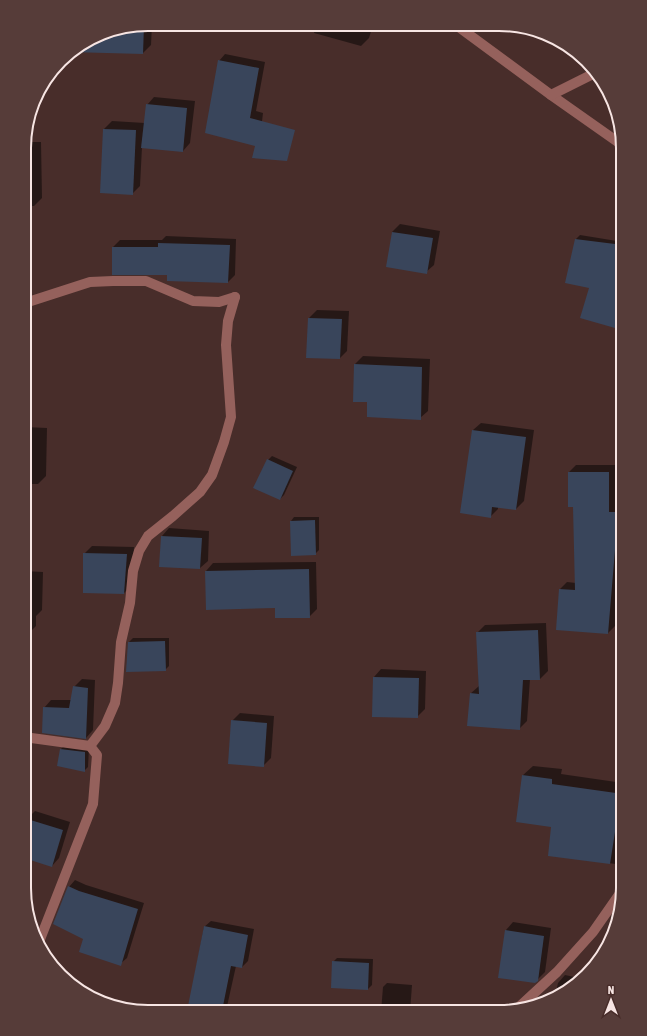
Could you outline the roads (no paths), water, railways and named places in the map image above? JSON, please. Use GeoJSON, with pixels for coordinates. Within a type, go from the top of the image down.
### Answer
{"type":"FeatureCollection","features":[{"type":"Feature","properties":{"kind":"street"},"geometry":{"type":"LineString","coordinates":[[464,31],[615,140]]}},
{"type":"Feature","properties":{"kind":"street"},"geometry":{"type":"LineString","coordinates":[[551,95],[591,75]]}},
{"type":"Feature","properties":{"kind":"street"},"geometry":{"type":"LineString","coordinates":[[31,300],[90,282],[113,281],[146,281],[193,300],[219,302],[235,297],[228,321],[226,345],[231,417],[224,442],[212,475],[200,492],[148,536],[138,551],[133,571],[130,603],[121,642],[115,703],[105,726],[90,746]]}},
{"type":"Feature","properties":{"kind":"street"},"geometry":{"type":"LineString","coordinates":[[31,738],[90,746],[97,755],[93,804],[41,936]]}},
{"type":"Feature","properties":{"kind":"street"},"geometry":{"type":"LineString","coordinates":[[524,1002],[557,972],[593,932],[616,900]]}}]}
